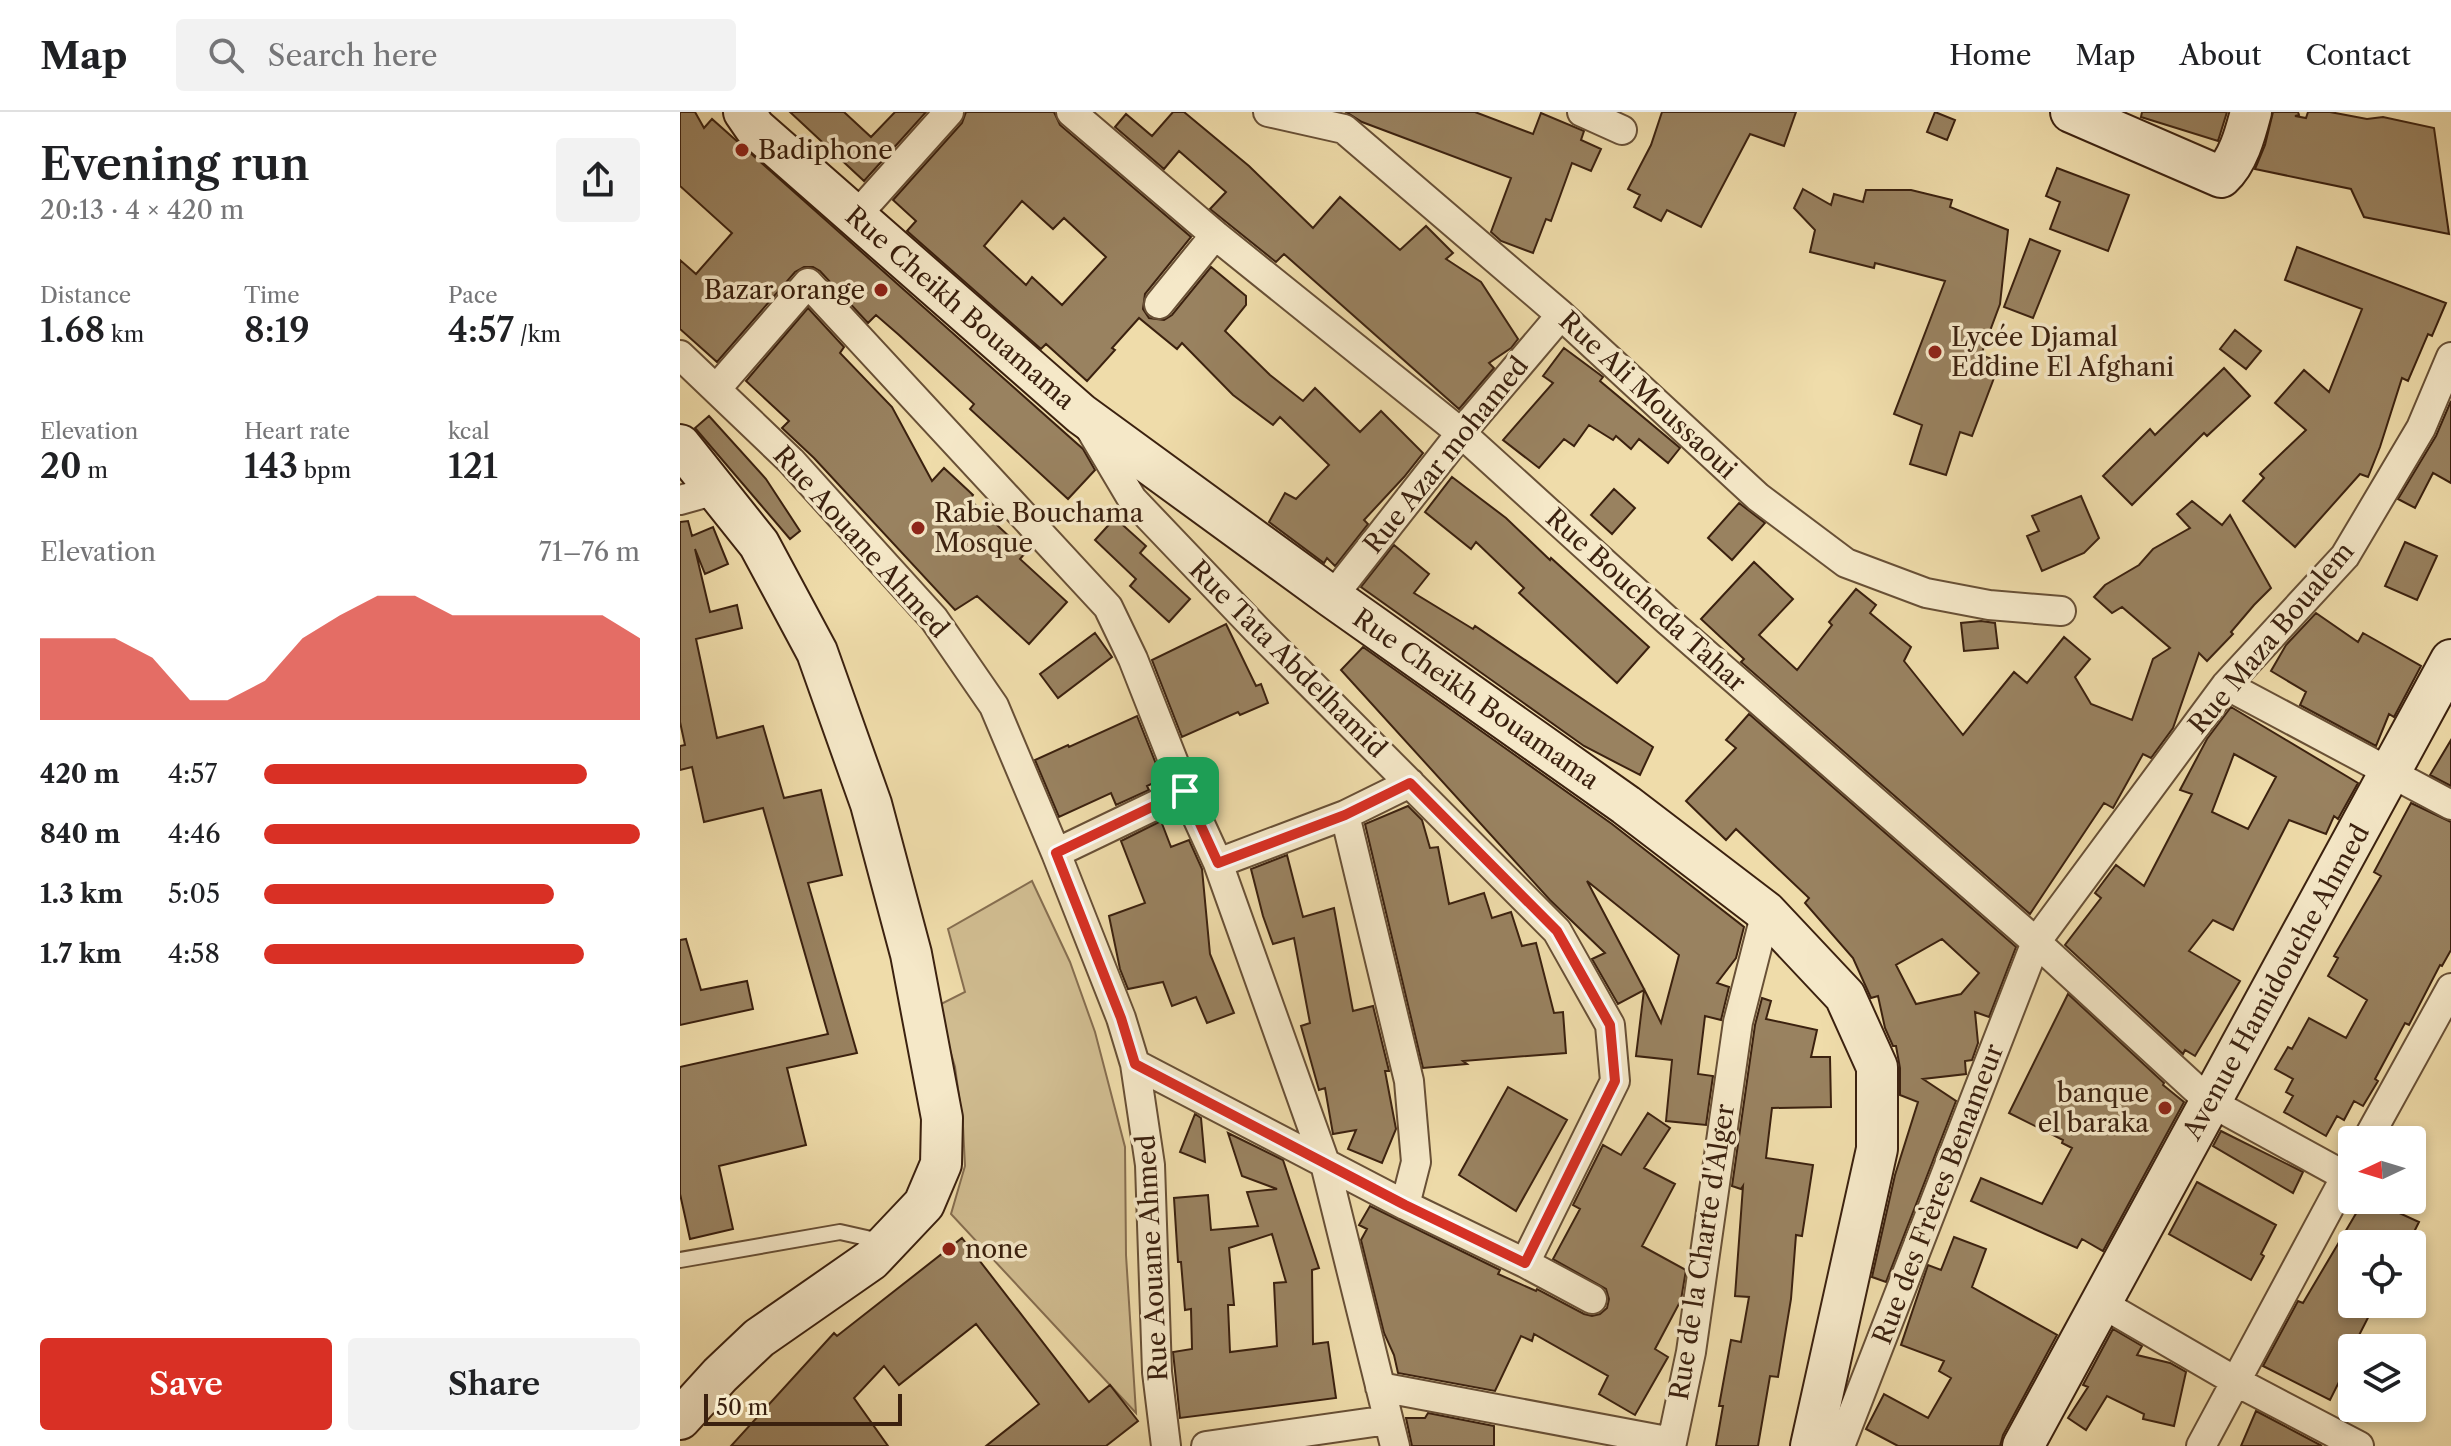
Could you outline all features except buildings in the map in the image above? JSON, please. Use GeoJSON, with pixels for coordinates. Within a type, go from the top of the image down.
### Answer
{"type":"FeatureCollection","features":[{"type":"Feature","properties":{"kind":"street","name":"Rue Cheikh Bouamama"},"geometry":{"type":"LineString","coordinates":[[744,112],[755,128],[1081,414],[1626,805],[1766,912],[1845,996],[1877,1067],[1877,1149],[1811,1446]]}},
{"type":"Feature","properties":{"kind":"street"},"geometry":{"type":"LineString","coordinates":[[855,217],[949,112]]}},
{"type":"Feature","properties":{"kind":"street","name":"Rue Boucheda Tahar"},"geometry":{"type":"LineString","coordinates":[[1071,112],[1215,235],[1461,433],[1691,642],[2036,942],[2210,1102],[2338,1166]]}},
{"type":"Feature","properties":{"kind":"street","name":"Rue Ali Moussaoui"},"geometry":{"type":"LineString","coordinates":[[1268,112],[1344,129],[1561,315],[1758,497],[1846,563],[1926,593],[1989,605],[2061,611]]}},
{"type":"Feature","properties":{"kind":"street"},"geometry":{"type":"LineString","coordinates":[[1582,112],[1622,130]]}},
{"type":"Feature","properties":{"kind":"street"},"geometry":{"type":"LineString","coordinates":[[2071,112],[2221,177],[2230,169],[2237,154],[2251,112]]}},
{"type":"Feature","properties":{"kind":"street"},"geometry":{"type":"LineString","coordinates":[[1159,304],[1215,235]]}},
{"type":"Feature","properties":{"kind":"street"},"geometry":{"type":"LineString","coordinates":[[717,388],[808,283],[1108,607],[1133,659],[1185,791],[1218,863],[1324,1160],[1392,1433],[1206,1446]]}},
{"type":"Feature","properties":{"kind":"street","name":"Rue Azar mohamed"},"geometry":{"type":"LineString","coordinates":[[1332,597],[1461,433],[1561,315]]}},
{"type":"Feature","properties":{"kind":"street","name":"Rue Aouane Ahmed"},"geometry":{"type":"LineString","coordinates":[[680,355],[791,461],[934,619],[994,706],[1121,1018],[1135,1064],[1150,1165],[1157,1372],[1166,1446]]}},
{"type":"Feature","properties":{"kind":"street","name":"Rue Maza Boualem"},"geometry":{"type":"LineString","coordinates":[[2036,942],[2226,685],[2345,556],[2421,428],[2451,357]]}},
{"type":"Feature","properties":{"kind":"street","name":"Rue Tata Abdelhamid"},"geometry":{"type":"LineString","coordinates":[[1081,414],[1132,499],[1256,629],[1557,931],[1610,1025],[1615,1081],[1525,1263]]}},
{"type":"Feature","properties":{"kind":"street"},"geometry":{"type":"LineString","coordinates":[[680,445],[698,495],[759,544],[817,652],[871,804],[911,954],[942,1118],[941,1164],[924,1204],[871,1260],[759,1338],[680,1419]]}},
{"type":"Feature","properties":{"kind":"street","name":"Avenue Hamidouche Ahmed"},"geometry":{"type":"LineString","coordinates":[[2023,1446],[2451,660]]}},
{"type":"Feature","properties":{"kind":"street"},"geometry":{"type":"LineString","coordinates":[[2226,685],[2451,805]]}},
{"type":"Feature","properties":{"kind":"street"},"geometry":{"type":"LineString","coordinates":[[1218,863],[1345,815],[1410,783]]}},
{"type":"Feature","properties":{"kind":"street"},"geometry":{"type":"LineString","coordinates":[[1056,853],[1185,791]]}},
{"type":"Feature","properties":{"kind":"street"},"geometry":{"type":"LineString","coordinates":[[1345,815],[1409,1081],[1416,1162],[1405,1205]]}},
{"type":"Feature","properties":{"kind":"street","name":"Rue de la Charte d'Alger"},"geometry":{"type":"LineString","coordinates":[[1380,1387],[1672,1442],[1679,1346],[1738,1022],[1766,912]]}},
{"type":"Feature","properties":{"kind":"street","name":"Rue des Frères Benameur"},"geometry":{"type":"LineString","coordinates":[[1840,1446],[2036,942]]}},
{"type":"Feature","properties":{"kind":"street"},"geometry":{"type":"LineString","coordinates":[[2375,1126],[2451,988]]}},
{"type":"Feature","properties":{"kind":"street"},"geometry":{"type":"LineString","coordinates":[[1135,1064],[1592,1299]]}},
{"type":"Feature","properties":{"kind":"street"},"geometry":{"type":"LineString","coordinates":[[2201,1446],[2338,1192]]}},
{"type":"Feature","properties":{"kind":"street"},"geometry":{"type":"LineString","coordinates":[[2101,1303],[2237,1382],[2359,1446]]}},
{"type":"Feature","properties":{"kind":"lane"},"geometry":{"type":"LineString","coordinates":[[680,1260],[840,1232],[888,1242]]}},
{"type":"Feature","properties":{"kind":"shaded area"},"geometry":{"type":"Polygon","coordinates":[[[1032,881],[1070,962],[1095,1032],[1125,1147],[1126,1255],[1136,1413],[951,1214],[965,1166],[963,1126],[955,1067],[937,1006],[965,992],[948,929],[1032,881]]]}},
{"type":"Feature","properties":{"kind":"place","name":"Badiphone"},"geometry":{"type":"Point","coordinates":[742,150]}},
{"type":"Feature","properties":{"kind":"place","name":"Bazar orange"},"geometry":{"type":"Point","coordinates":[881,290]}},
{"type":"Feature","properties":{"kind":"place","name":"Lycée Djamal Eddine El Afghani"},"geometry":{"type":"Point","coordinates":[1935,352]}},
{"type":"Feature","properties":{"kind":"place","name":"Rabie Bouchama Mosque"},"geometry":{"type":"Point","coordinates":[918,528]}},
{"type":"Feature","properties":{"kind":"place","name":"banque el baraka"},"geometry":{"type":"Point","coordinates":[2165,1108]}},
{"type":"Feature","properties":{"kind":"place","name":"none"},"geometry":{"type":"Point","coordinates":[949,1249]}},
{"type":"Feature","properties":{"kind":"route"},"geometry":{"type":"LineString","coordinates":[[1410,783],[1557,931],[1610,1025],[1615,1081],[1525,1263],[1405,1205],[1135,1064],[1121,1018],[1056,853],[1185,791],[1218,863],[1345,815],[1410,783]]}}]}
